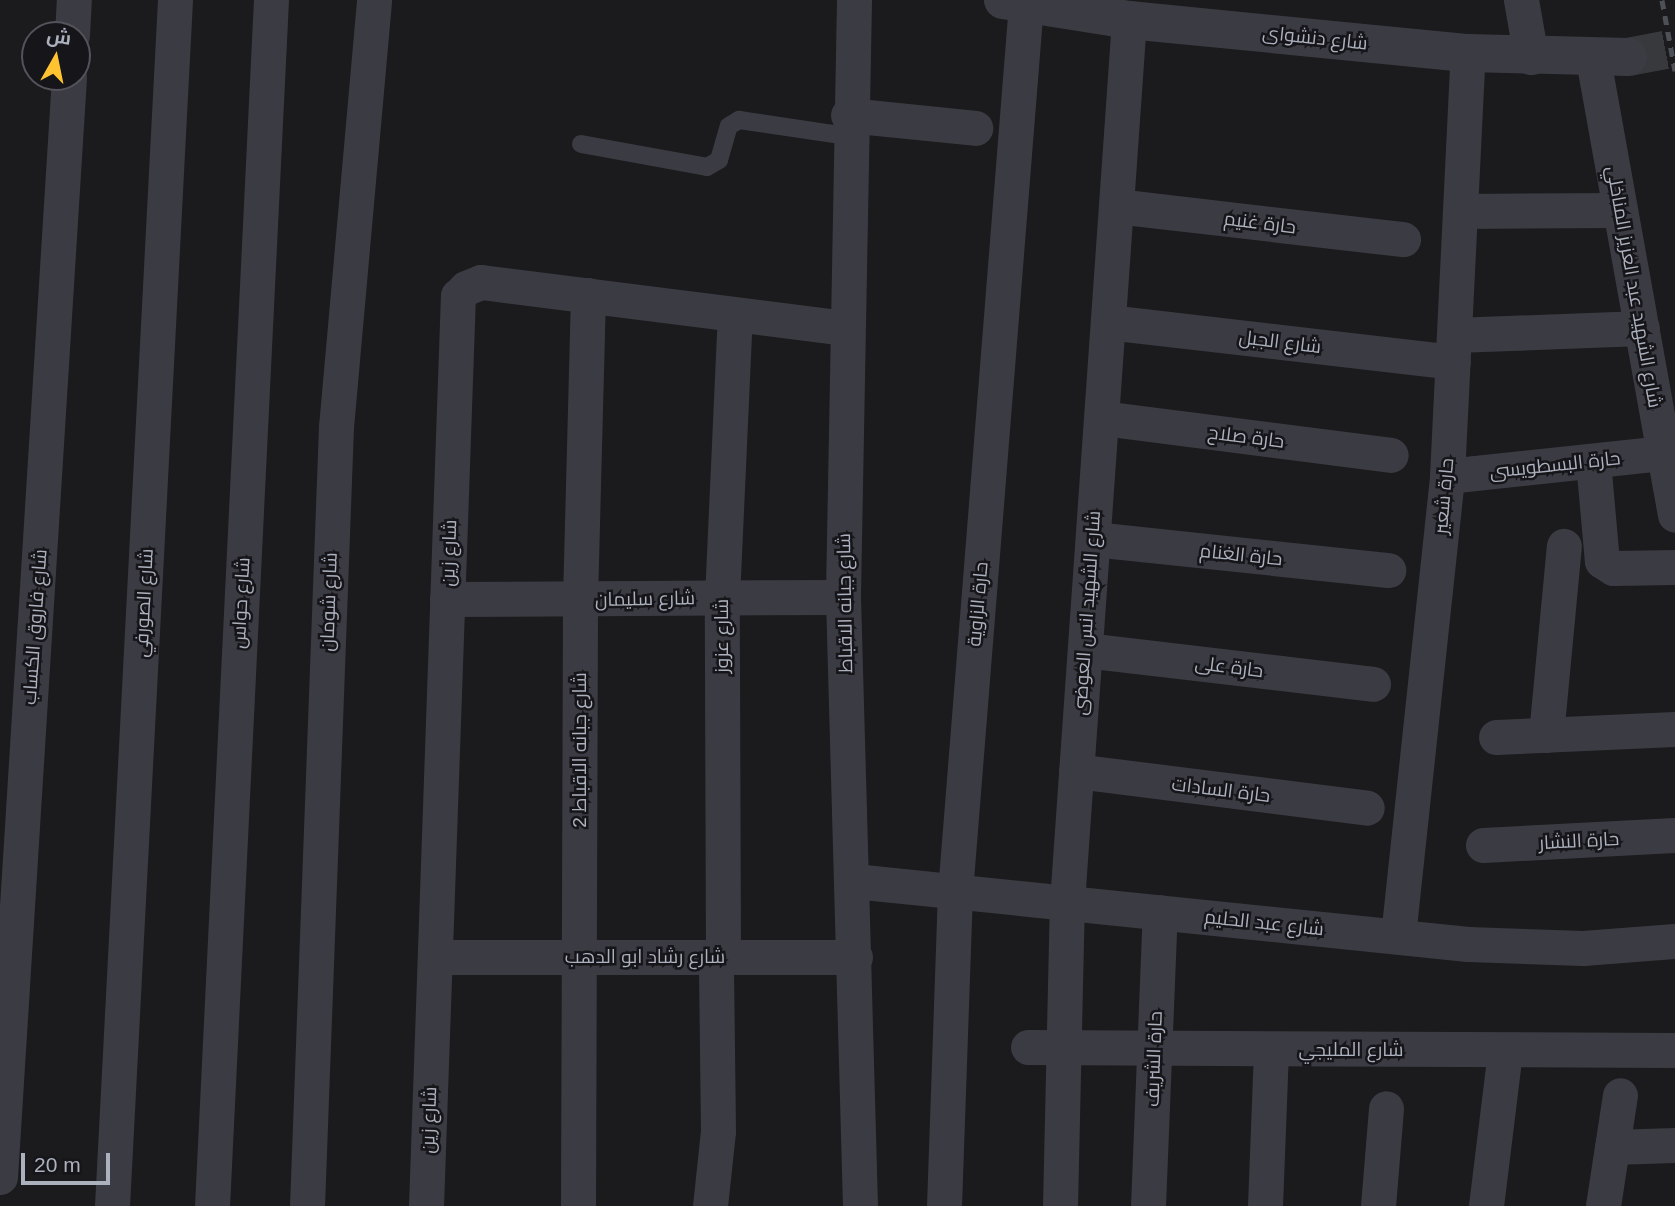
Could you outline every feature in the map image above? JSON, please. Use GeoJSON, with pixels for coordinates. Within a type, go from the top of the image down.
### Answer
{"type":"FeatureCollection","features":[{"type":"Feature","properties":{"kind":"street"},"geometry":{"type":"LineString","coordinates":[[73,21],[74,0]]}},
{"type":"Feature","properties":{"kind":"street","name":"شارع الصورفي"},"geometry":{"type":"LineString","coordinates":[[112,1206],[175,0]]}},
{"type":"Feature","properties":{"kind":"street","name":"شارع حواس"},"geometry":{"type":"LineString","coordinates":[[212,1206],[271,0]]}},
{"type":"Feature","properties":{"kind":"street","name":"شارع شومان"},"geometry":{"type":"LineString","coordinates":[[307,1206],[336,427],[374,0]]}},
{"type":"Feature","properties":{"kind":"street","name":"شارع جبانه الاقباط"},"geometry":{"type":"LineString","coordinates":[[854,0],[848,126],[844,597],[854,881],[860,1206]]}},
{"type":"Feature","properties":{"kind":"street"},"geometry":{"type":"LineString","coordinates":[[1521,0],[1531,57]]}},
{"type":"Feature","properties":{"kind":"street","name":"شارع دنشواى"},"geometry":{"type":"LineString","coordinates":[[1014,2],[1468,53],[1611,58]]}},
{"type":"Feature","properties":{"kind":"street","name":"حارة الزاوية"},"geometry":{"type":"LineString","coordinates":[[944,1206],[955,892],[1014,2]]}},
{"type":"Feature","properties":{"kind":"street","name":"شارع الشهيد انس العوضى"},"geometry":{"type":"LineString","coordinates":[[1060,1206],[1067,902],[1116,206],[1108,12]]}},
{"type":"Feature","properties":{"kind":"street","name":"حارة شعير"},"geometry":{"type":"LineString","coordinates":[[1398,936],[1447,476],[1468,53]]}},
{"type":"Feature","properties":{"kind":"street","name":"شارع الشهيد عبد العزيز المناخلي"},"geometry":{"type":"LineString","coordinates":[[1611,58],[1619,210],[1675,515]]}},
{"type":"Feature","properties":{"kind":"street","name":"شارع فاروق الكساب"},"geometry":{"type":"LineString","coordinates":[[0,1177],[68,91]]}},
{"type":"Feature","properties":{"kind":"street"},"geometry":{"type":"LineString","coordinates":[[848,126],[975,128]]}},
{"type":"Feature","properties":{"kind":"street","name":"حارة غنيم"},"geometry":{"type":"LineString","coordinates":[[1116,206],[1403,239]]}},
{"type":"Feature","properties":{"kind":"street"},"geometry":{"type":"LineString","coordinates":[[1460,211],[1619,210]]}},
{"type":"Feature","properties":{"kind":"street","name":"شارع زين"},"geometry":{"type":"LineString","coordinates":[[426,1206],[458,296],[466,288],[481,282],[846,328]]}},
{"type":"Feature","properties":{"kind":"street","name":"شارع جبانه الاقباط 2"},"geometry":{"type":"LineString","coordinates":[[578,1206],[580,600],[588,295]]}},
{"type":"Feature","properties":{"kind":"street","name":"شارع عزوز"},"geometry":{"type":"LineString","coordinates":[[710,1206],[718,1131],[722,598],[735,315]]}},
{"type":"Feature","properties":{"kind":"street","name":"شارع الجبل"},"geometry":{"type":"LineString","coordinates":[[1108,322],[1454,349],[1642,328]]}},
{"type":"Feature","properties":{"kind":"street","name":"حارة صلاح"},"geometry":{"type":"LineString","coordinates":[[1102,418],[1391,456]]}},
{"type":"Feature","properties":{"kind":"street","name":"حارة البسطويسى"},"geometry":{"type":"LineString","coordinates":[[1447,476],[1664,453]]}},
{"type":"Feature","properties":{"kind":"street"},"geometry":{"type":"LineString","coordinates":[[1593,461],[1602,561],[1613,568],[1675,567]]}},
{"type":"Feature","properties":{"kind":"street","name":"حارة الغنام"},"geometry":{"type":"LineString","coordinates":[[1093,539],[1388,570]]}},
{"type":"Feature","properties":{"kind":"street"},"geometry":{"type":"LineString","coordinates":[[1546,735],[1564,547]]}},
{"type":"Feature","properties":{"kind":"street","name":"شارع سليمان"},"geometry":{"type":"LineString","coordinates":[[447,599],[844,597]]}},
{"type":"Feature","properties":{"kind":"street","name":"حارة على"},"geometry":{"type":"LineString","coordinates":[[1085,650],[1373,684]]}},
{"type":"Feature","properties":{"kind":"street"},"geometry":{"type":"LineString","coordinates":[[1496,737],[1675,729]]}},
{"type":"Feature","properties":{"kind":"street","name":"حارة السادات"},"geometry":{"type":"LineString","coordinates":[[1076,771],[1367,808]]}},
{"type":"Feature","properties":{"kind":"street","name":"حارة النشار"},"geometry":{"type":"LineString","coordinates":[[1483,845],[1675,835]]}},
{"type":"Feature","properties":{"kind":"street","name":"شارع عبد الحليم"},"geometry":{"type":"LineString","coordinates":[[854,881],[1525,948],[1675,942]]}},
{"type":"Feature","properties":{"kind":"street","name":"حارة الشريف"},"geometry":{"type":"LineString","coordinates":[[1148,1206],[1160,912]]}},
{"type":"Feature","properties":{"kind":"street","name":"شارع رشاد ابو الدهب"},"geometry":{"type":"LineString","coordinates":[[435,957],[855,957]]}},
{"type":"Feature","properties":{"kind":"street","name":"شارع المليجي"},"geometry":{"type":"LineString","coordinates":[[1028,1047],[1675,1050]]}},
{"type":"Feature","properties":{"kind":"street"},"geometry":{"type":"LineString","coordinates":[[1265,1206],[1271,1049]]}},
{"type":"Feature","properties":{"kind":"street"},"geometry":{"type":"LineString","coordinates":[[1486,1206],[1505,1051]]}},
{"type":"Feature","properties":{"kind":"street"},"geometry":{"type":"LineString","coordinates":[[1603,1206],[1620,1095]]}},
{"type":"Feature","properties":{"kind":"street"},"geometry":{"type":"LineString","coordinates":[[1378,1206],[1386,1108]]}},
{"type":"Feature","properties":{"kind":"street"},"geometry":{"type":"LineString","coordinates":[[1612,1147],[1675,1145]]}},
{"type":"Feature","properties":{"kind":"lane"},"geometry":{"type":"LineString","coordinates":[[581,144],[708,167],[719,160],[729,126],[739,120],[848,126]]}},
{"type":"Feature","properties":{"kind":"tunnel"},"geometry":{"type":"LineString","coordinates":[[1628,57],[1675,48]]}},
{"type":"Feature","properties":{"kind":"railway"},"geometry":{"type":"LineString","coordinates":[[1662,0],[1675,71]]}}]}
